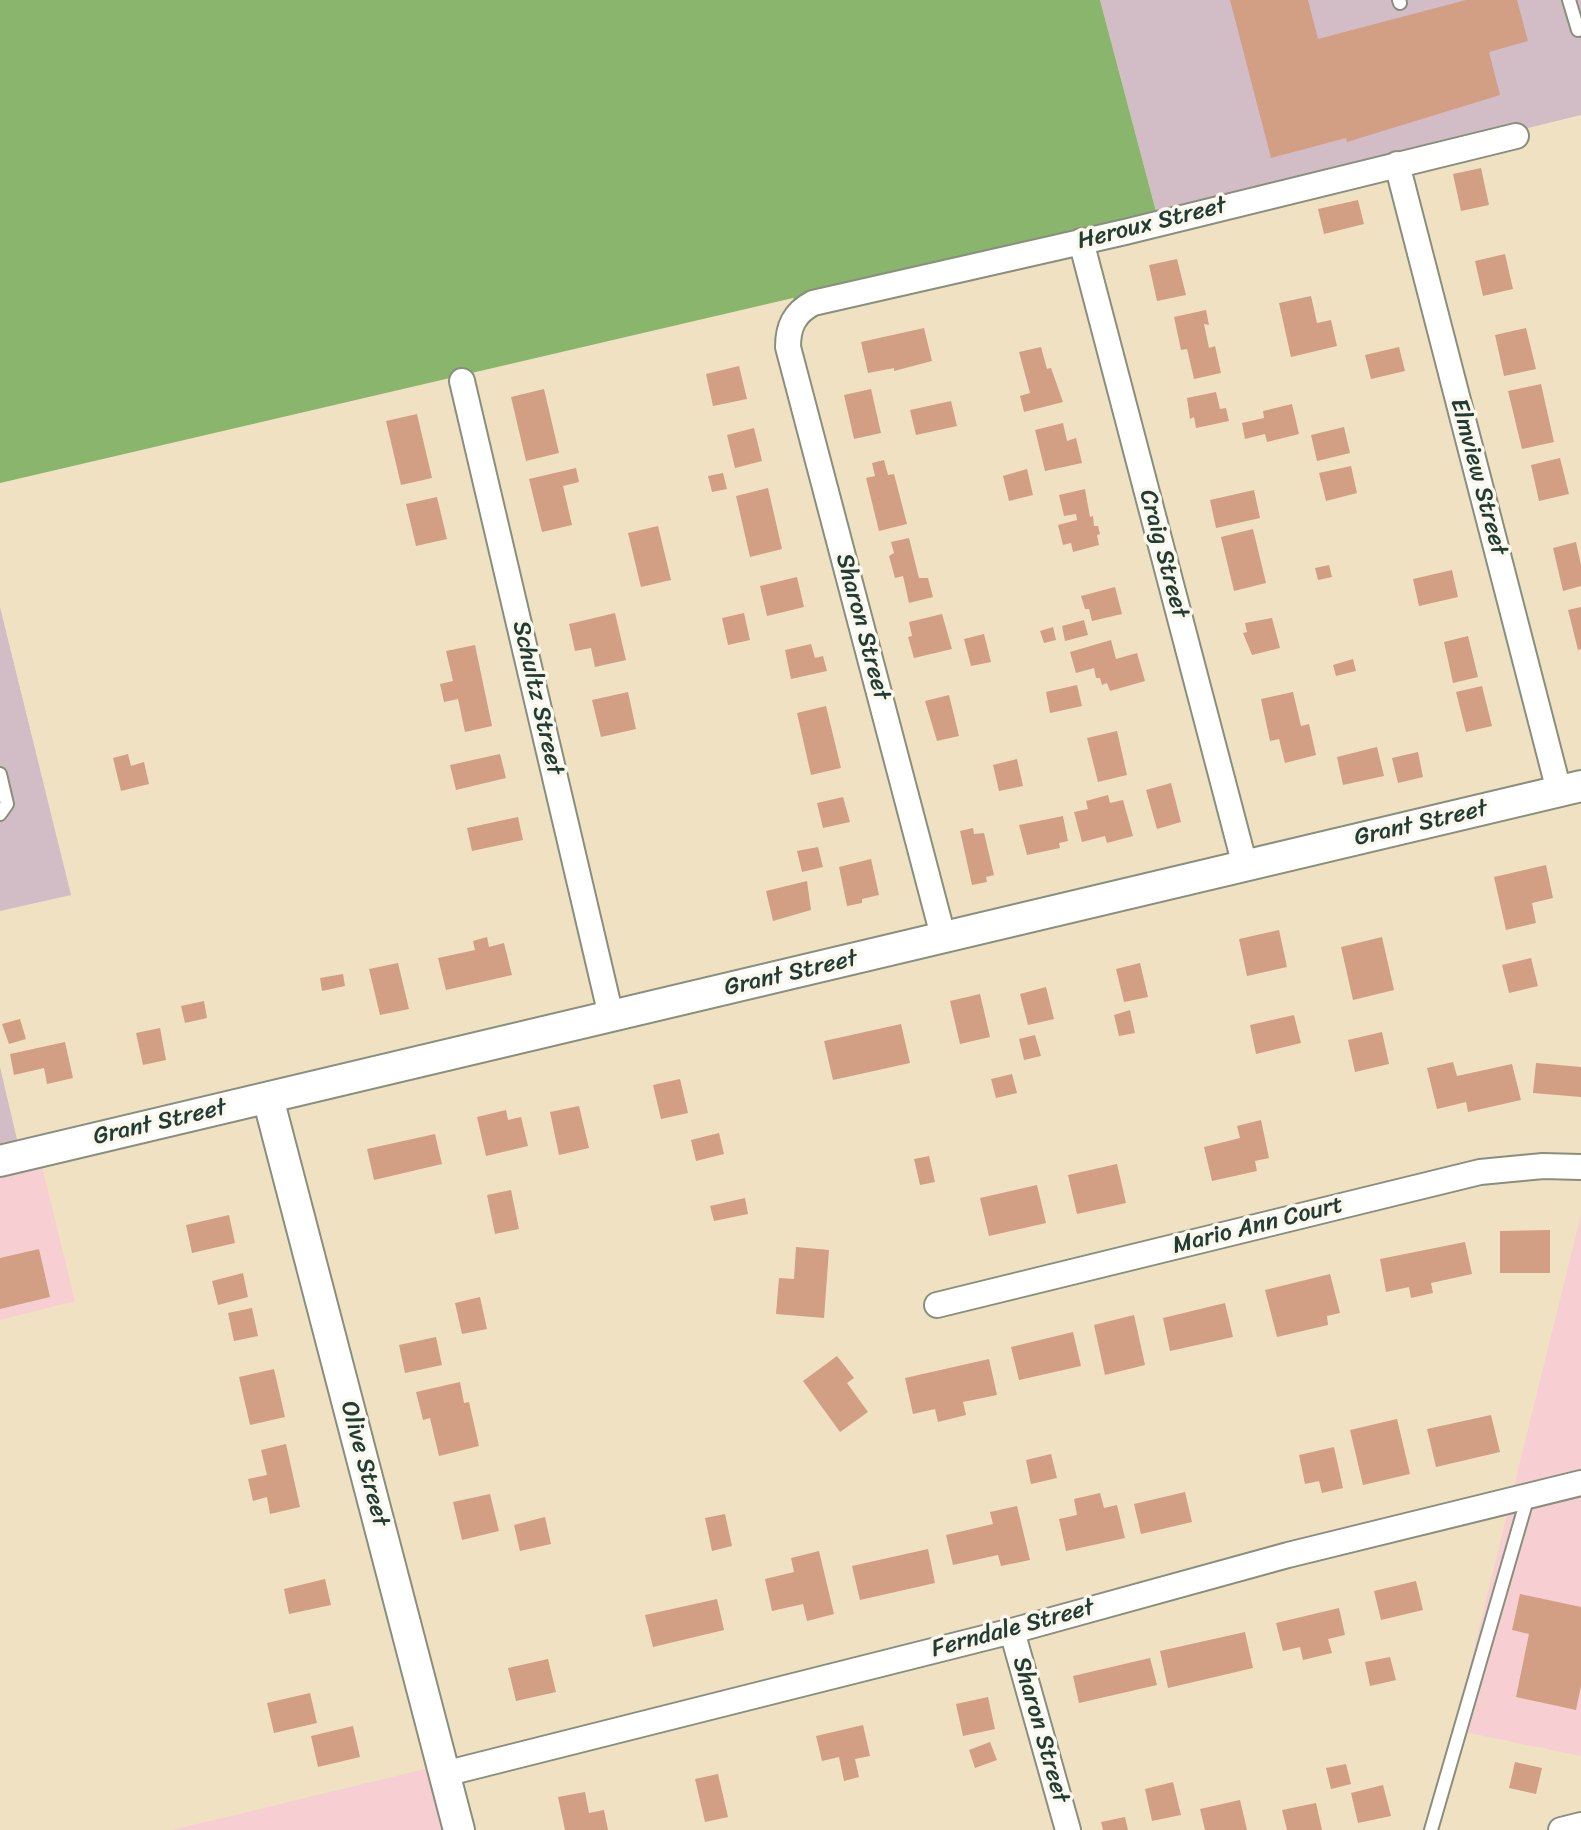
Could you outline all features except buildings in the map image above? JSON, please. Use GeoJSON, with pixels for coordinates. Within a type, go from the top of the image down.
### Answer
{"type":"FeatureCollection","features":[{"type":"Feature","properties":{"kind":"street","name":"Heroux Street"},"geometry":{"type":"LineString","coordinates":[[793,319],[813,303],[1516,136]]}},
{"type":"Feature","properties":{"kind":"street","name":"Elmview Street"},"geometry":{"type":"LineString","coordinates":[[1397,164],[1570,788]]}},
{"type":"Feature","properties":{"kind":"street","name":"Craig Street"},"geometry":{"type":"LineString","coordinates":[[1081,241],[1245,866]]}},
{"type":"Feature","properties":{"kind":"street","name":"Sharon Street"},"geometry":{"type":"LineString","coordinates":[[793,319],[788,331],[788,347],[943,936]]}},
{"type":"Feature","properties":{"kind":"street","name":"Schultz Street"},"geometry":{"type":"LineString","coordinates":[[462,381],[611,1016]]}},
{"type":"Feature","properties":{"kind":"street","name":"Grant Street"},"geometry":{"type":"LineString","coordinates":[[2,1155],[268,1098],[1570,788]]}},
{"type":"Feature","properties":{"kind":"street","name":"Olive Street"},"geometry":{"type":"LineString","coordinates":[[268,1098],[459,1830]]}},
{"type":"Feature","properties":{"kind":"street","name":"Mario Ann Court"},"geometry":{"type":"LineString","coordinates":[[937,1305],[1480,1172],[1543,1166],[1581,1167]]}},
{"type":"Feature","properties":{"kind":"street","name":"Ferndale Street"},"geometry":{"type":"LineString","coordinates":[[444,1774],[1012,1631],[1288,1555],[1581,1483]]}},
{"type":"Feature","properties":{"kind":"street","name":"Sharon Street"},"geometry":{"type":"LineString","coordinates":[[1012,1631],[1068,1830]]}},
{"type":"Feature","properties":{"kind":"street"},"geometry":{"type":"LineString","coordinates":[[1561,1830],[1581,1825]]}},
{"type":"Feature","properties":{"kind":"lane"},"geometry":{"type":"LineString","coordinates":[[1569,0],[1578,30]]}},
{"type":"Feature","properties":{"kind":"lane"},"geometry":{"type":"LineString","coordinates":[[0,774],[7,804],[0,814]]}},
{"type":"Feature","properties":{"kind":"lane"},"geometry":{"type":"LineString","coordinates":[[1431,1830],[1528,1496]]}},
{"type":"Feature","properties":{"kind":"shaded area"},"geometry":{"type":"Polygon","coordinates":[[[1100,0],[1581,0],[1581,115],[1158,219],[1100,0]]]}},
{"type":"Feature","properties":{"kind":"shaded area"},"geometry":{"type":"Polygon","coordinates":[[[0,607],[71,895],[0,911],[0,607]]]}},
{"type":"Feature","properties":{"kind":"shaded area"},"geometry":{"type":"Polygon","coordinates":[[[0,1067],[19,1148],[0,1152],[0,1067]]]}},
{"type":"Feature","properties":{"kind":"shaded area"},"geometry":{"type":"Polygon","coordinates":[[[42,1166],[75,1301],[0,1320],[0,1176],[42,1166]]]}},
{"type":"Feature","properties":{"kind":"shaded area"},"geometry":{"type":"Polygon","coordinates":[[[1581,1214],[1581,1756],[1454,1730],[1581,1214]]]}},
{"type":"Feature","properties":{"kind":"shaded area"},"geometry":{"type":"Polygon","coordinates":[[[429,1768],[445,1830],[171,1830],[239,1814],[429,1768]]]}},
{"type":"Feature","properties":{"kind":"green space"},"geometry":{"type":"Polygon","coordinates":[[[0,0],[1100,0],[1158,219],[798,306],[793,298],[0,483],[0,0]]]}}]}
